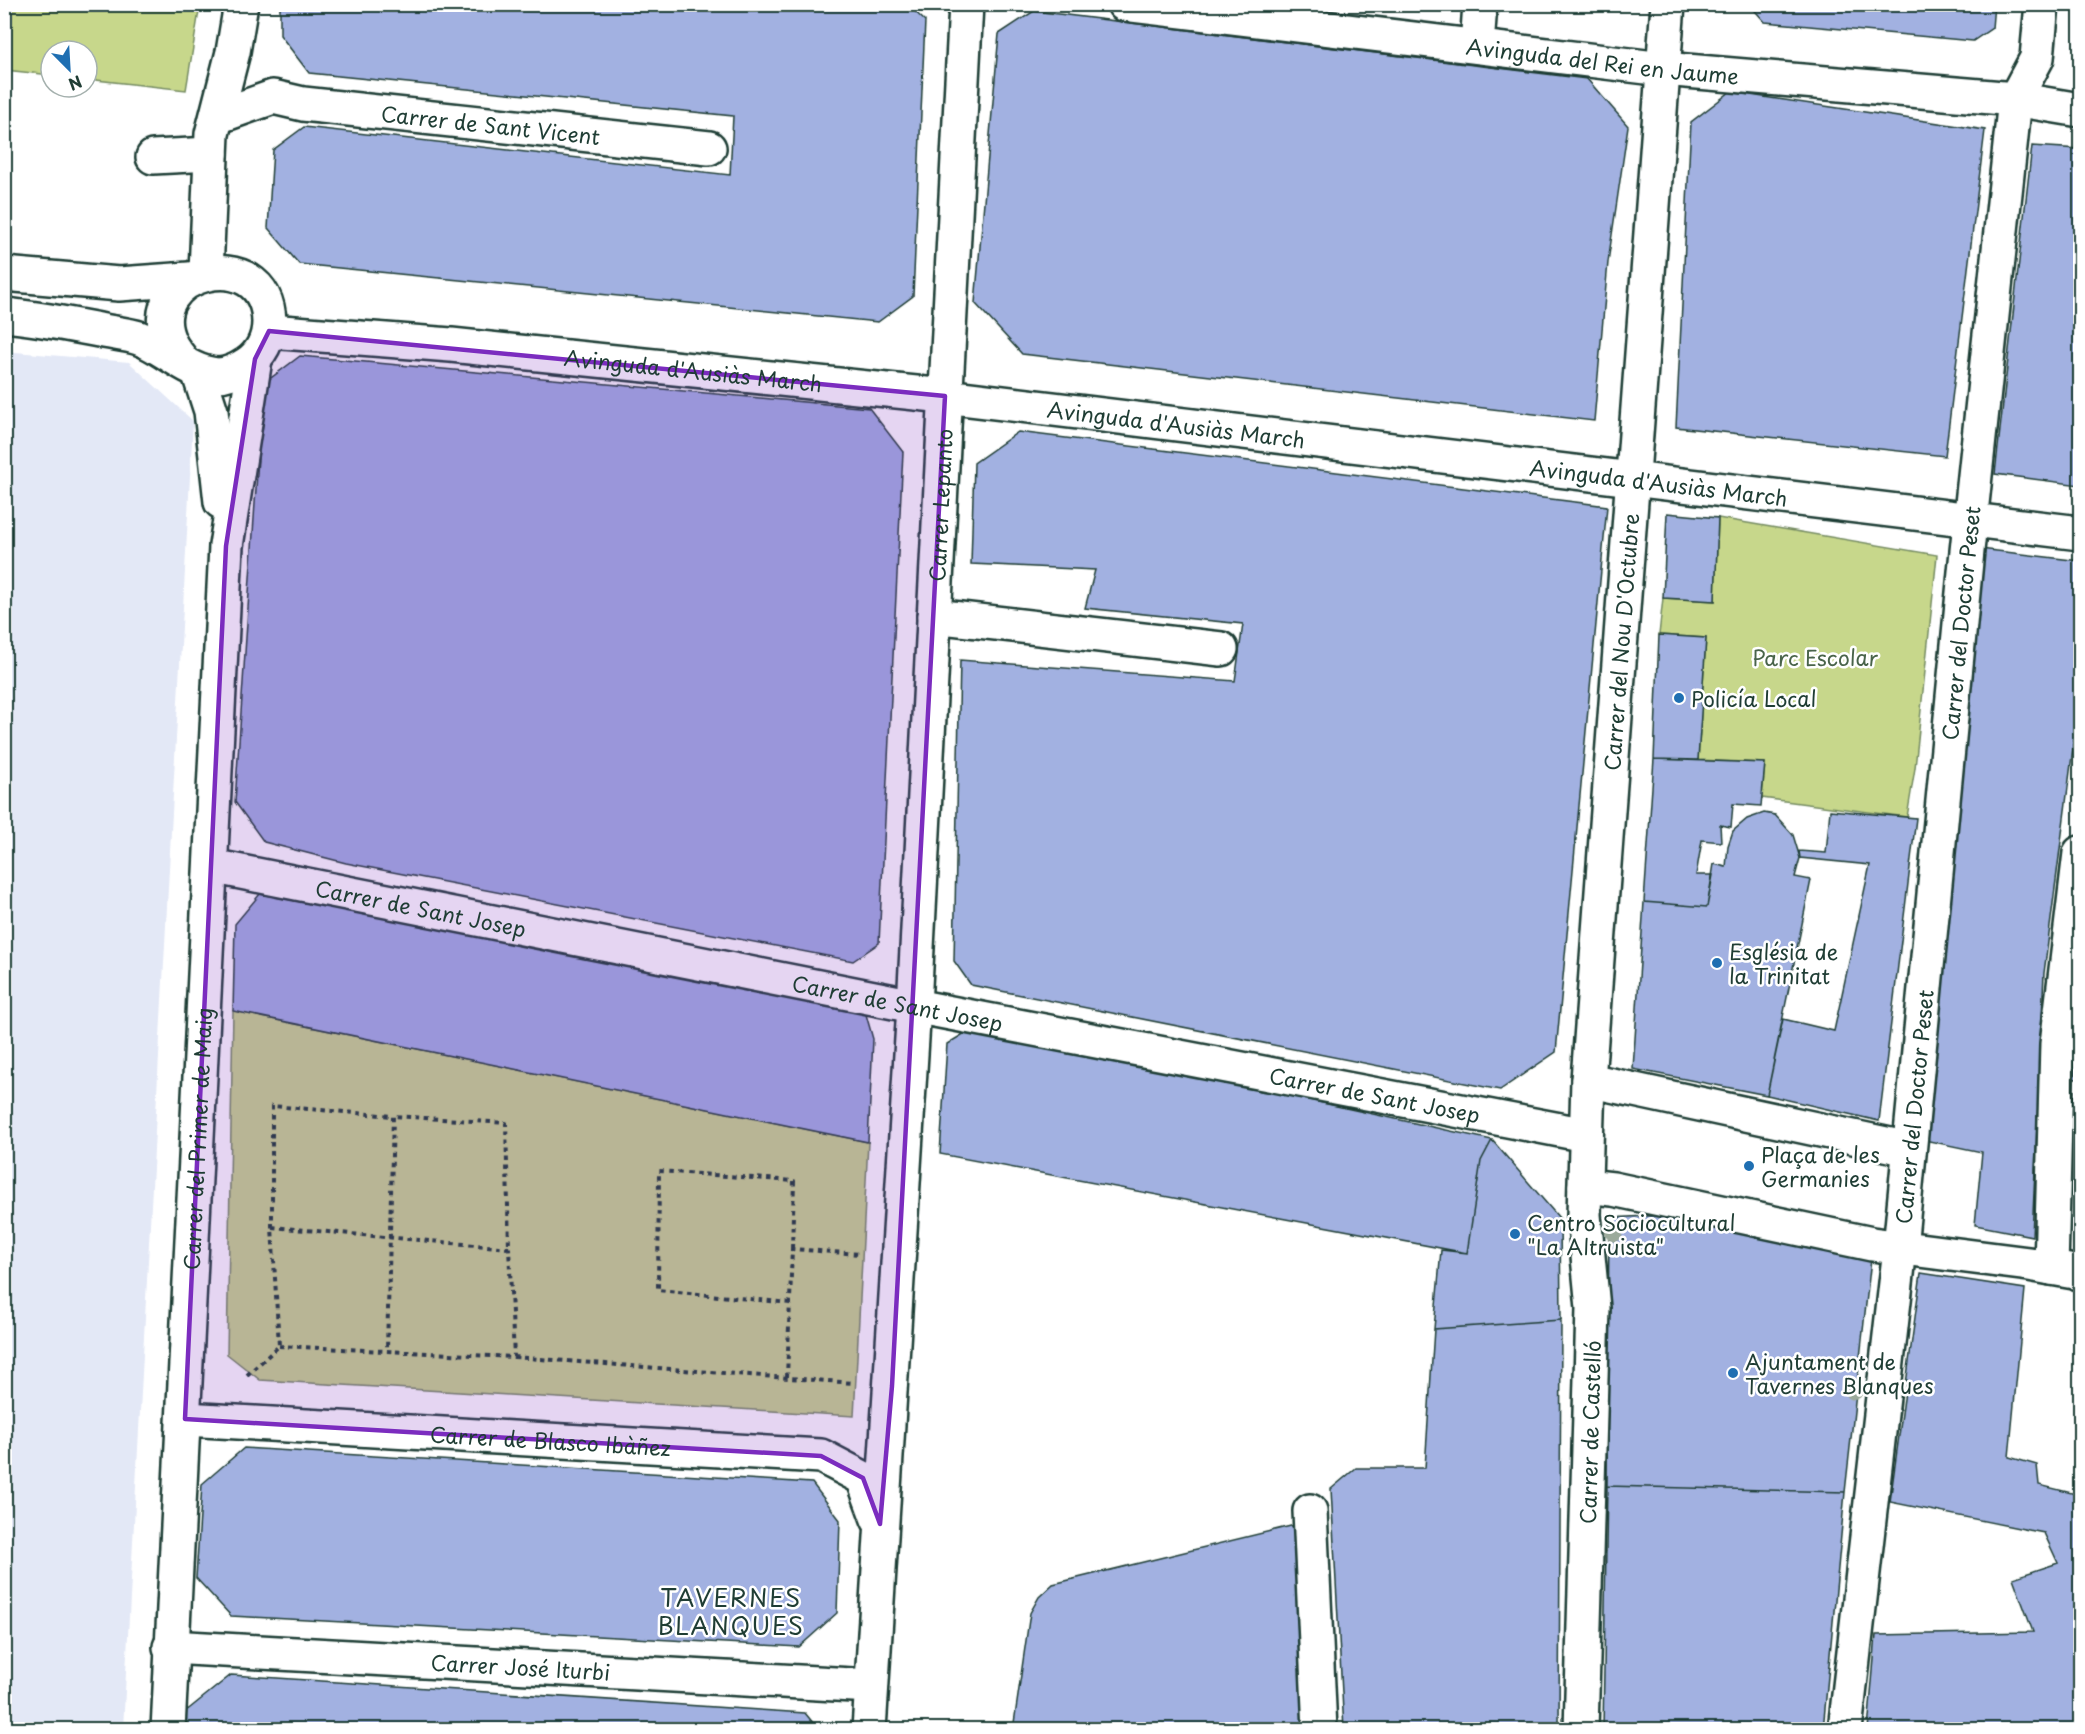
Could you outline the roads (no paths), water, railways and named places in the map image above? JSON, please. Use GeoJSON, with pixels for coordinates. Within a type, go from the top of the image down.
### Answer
{"type":"FeatureCollection","features":[{"type":"Feature","properties":{"kind":"street"},"geometry":{"type":"LineString","coordinates":[[191,367],[170,343],[165,326],[167,309],[175,293],[198,276],[211,154],[241,4]]}},
{"type":"Feature","properties":{"kind":"street","name":"Carrer Lepanto"},"geometry":{"type":"LineString","coordinates":[[869,1730],[880,1524],[892,1386],[914,1006],[966,4]]}},
{"type":"Feature","properties":{"kind":"street","name":"Avinguda del Rei en Jaume"},"geometry":{"type":"LineString","coordinates":[[1124,4],[1273,13],[1477,46],[1663,69],[2015,99],[2080,110]]}},
{"type":"Feature","properties":{"kind":"street"},"geometry":{"type":"LineString","coordinates":[[1477,46],[1480,4]]}},
{"type":"Feature","properties":{"kind":"street","name":"Carrer del Nou D'Octubre"},"geometry":{"type":"LineString","coordinates":[[1586,1135],[1588,1080],[1635,479],[1668,4]]}},
{"type":"Feature","properties":{"kind":"street","name":"Carrer del Doctor Peset"},"geometry":{"type":"LineString","coordinates":[[1845,1730],[1900,1248],[1971,519],[2015,99],[2037,58],[2042,4]]}},
{"type":"Feature","properties":{"kind":"street"},"geometry":{"type":"LineString","coordinates":[[217,117],[273,97],[233,52]]}},
{"type":"Feature","properties":{"kind":"street","name":"Carrer de Sant Vicent"},"geometry":{"type":"LineString","coordinates":[[273,97],[303,104],[709,148]]}},
{"type":"Feature","properties":{"kind":"street"},"geometry":{"type":"LineString","coordinates":[[153,157],[211,154]]}},
{"type":"Feature","properties":{"kind":"street"},"geometry":{"type":"LineString","coordinates":[[4,274],[119,284],[198,276],[223,271],[240,276],[256,288],[268,313],[262,345],[237,371],[219,375],[191,367],[139,338],[37,318],[4,315]]}},
{"type":"Feature","properties":{"kind":"street","name":"Avinguda d'Ausiàs March"},"geometry":{"type":"LineString","coordinates":[[262,345],[451,345],[945,396],[2080,533]]}},
{"type":"Feature","properties":{"kind":"street","name":"Carrer del Primer de Maig"},"geometry":{"type":"LineString","coordinates":[[168,1730],[170,1647],[185,1419],[226,546],[262,345]]}},
{"type":"Feature","properties":{"kind":"street","name":"Carrer del Primer de Maig"},"geometry":{"type":"LineString","coordinates":[[191,367],[211,411],[226,546]]}},
{"type":"Feature","properties":{"kind":"street"},"geometry":{"type":"LineString","coordinates":[[934,616],[1221,649]]}},
{"type":"Feature","properties":{"kind":"street"},"geometry":{"type":"LineString","coordinates":[[1585,1186],[1613,1189],[1900,1248],[2053,1268],[2057,1044],[2080,853]]}},
{"type":"Feature","properties":{"kind":"street","name":"Carrer de Sant Josep"},"geometry":{"type":"LineString","coordinates":[[211,866],[914,1006],[1586,1135]]}},
{"type":"Feature","properties":{"kind":"street"},"geometry":{"type":"LineString","coordinates":[[1588,1080],[1909,1149]]}},
{"type":"Feature","properties":{"kind":"street","name":"Carrer de Castelló"},"geometry":{"type":"LineString","coordinates":[[1581,1730],[1593,1308],[1584,1215],[1586,1135]]}},
{"type":"Feature","properties":{"kind":"street","name":"Carrer de Blasco Ibàñez"},"geometry":{"type":"LineString","coordinates":[[185,1419],[821,1456],[863,1478],[880,1524]]}},
{"type":"Feature","properties":{"kind":"street"},"geometry":{"type":"LineString","coordinates":[[1310,1511],[1320,1730]]}},
{"type":"Feature","properties":{"kind":"street","name":"Carrer José Iturbi"},"geometry":{"type":"LineString","coordinates":[[170,1647],[871,1686]]}},
{"type":"Feature","properties":{"kind":"place","name":"Policía Local"},"geometry":{"type":"Point","coordinates":[1679,698]}},
{"type":"Feature","properties":{"kind":"place","name":"Església de la Trinitat"},"geometry":{"type":"Point","coordinates":[1717,963]}},
{"type":"Feature","properties":{"kind":"place","name":"Plaça de les Germanies"},"geometry":{"type":"Point","coordinates":[1749,1166]}},
{"type":"Feature","properties":{"kind":"place","name":"Centro Sociocultural \"La Altruista\""},"geometry":{"type":"Point","coordinates":[1515,1234]}},
{"type":"Feature","properties":{"kind":"place","name":"Ajuntament de Tavernes Blanques"},"geometry":{"type":"Point","coordinates":[1733,1373]}},
{"type":"Feature","properties":{"kind":"district","name":"TAVERNES BLANQUES"},"geometry":{"type":"Point","coordinates":[731,1611]}},
{"type":"Feature","properties":{"kind":"park label","name":"Parc Escolar"},"geometry":{"type":"Point","coordinates":[1815,657]}}]}
